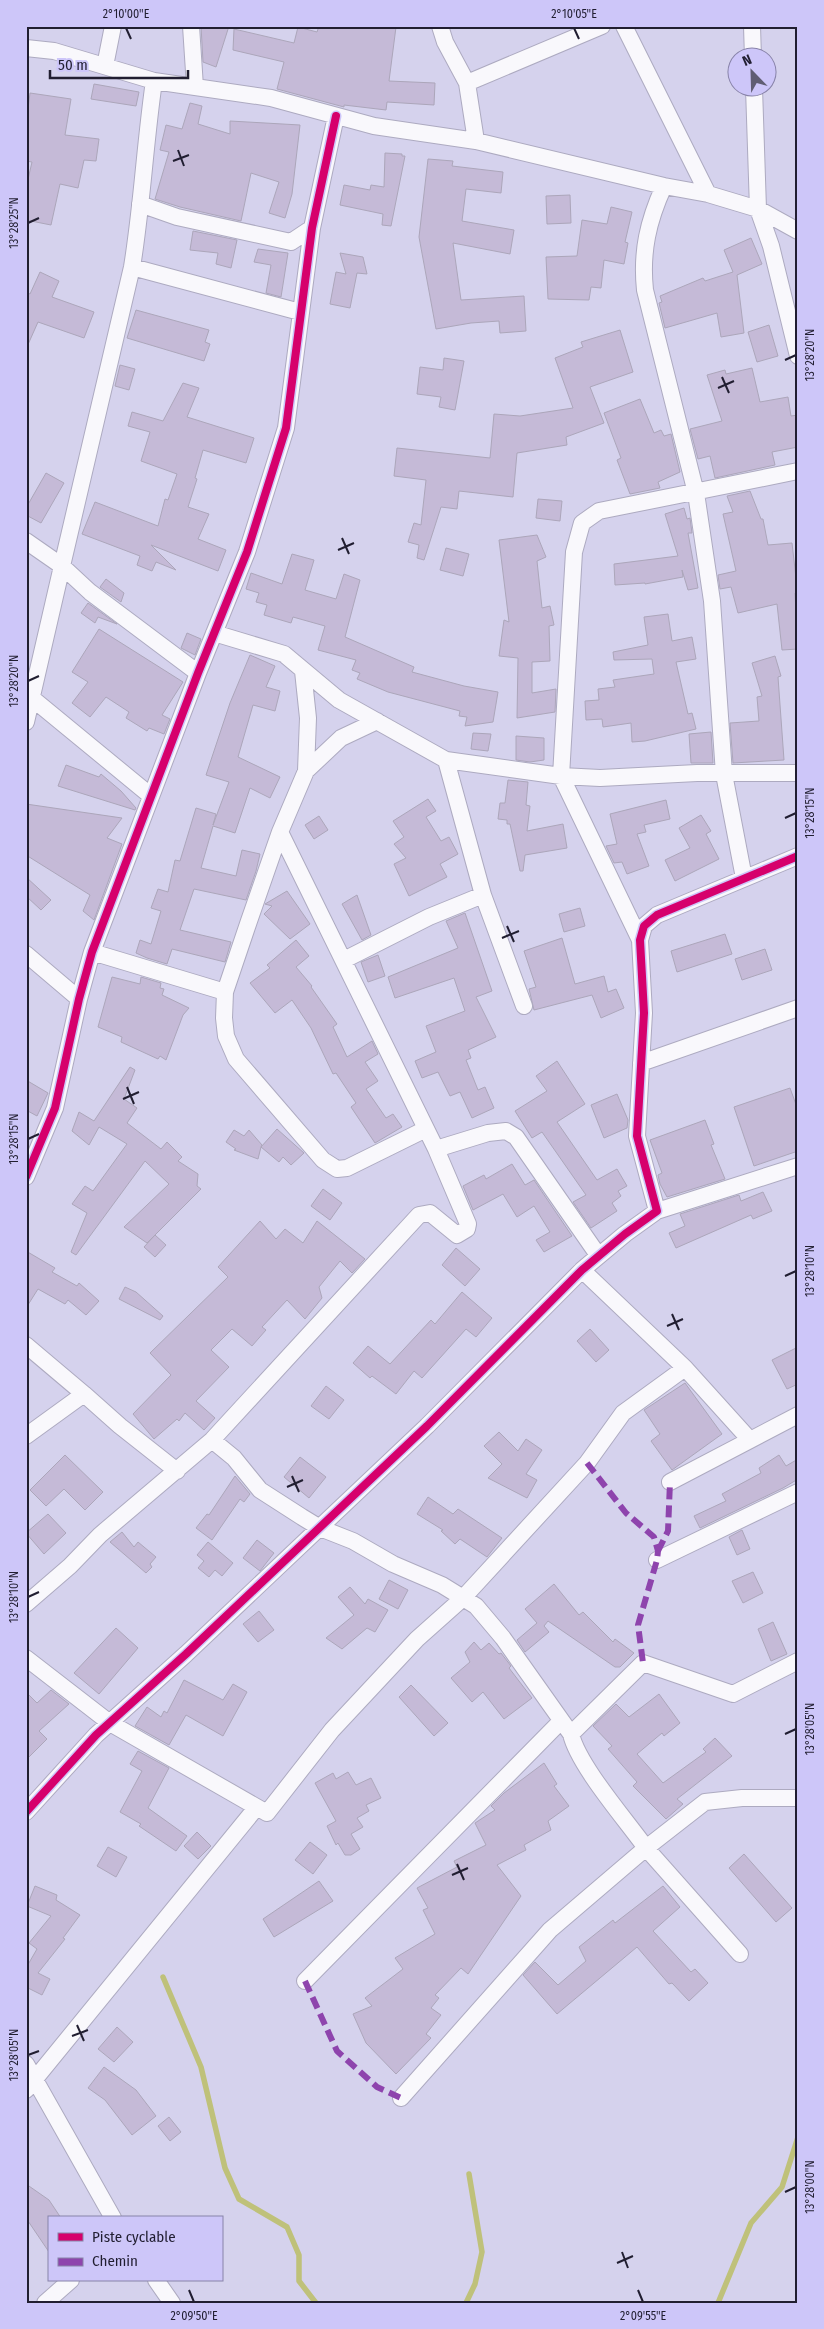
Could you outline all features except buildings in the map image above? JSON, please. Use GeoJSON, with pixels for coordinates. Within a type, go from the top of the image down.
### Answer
{"type":"FeatureCollection","features":[{"type":"Feature","properties":{"kind":"street"},"geometry":{"type":"LineString","coordinates":[[105,66],[113,26]]}},
{"type":"Feature","properties":{"kind":"street"},"geometry":{"type":"LineString","coordinates":[[191,26],[195,87]]}},
{"type":"Feature","properties":{"kind":"street"},"geometry":{"type":"LineString","coordinates":[[440,26],[467,83],[476,141]]}},
{"type":"Feature","properties":{"kind":"street"},"geometry":{"type":"LineString","coordinates":[[467,83],[602,26]]}},
{"type":"Feature","properties":{"kind":"street"},"geometry":{"type":"LineString","coordinates":[[624,26],[708,194]]}},
{"type":"Feature","properties":{"kind":"street"},"geometry":{"type":"LineString","coordinates":[[752,26],[753,48]]}},
{"type":"Feature","properties":{"kind":"street"},"geometry":{"type":"LineString","coordinates":[[26,48],[54,51],[154,81],[272,98],[374,126],[476,141],[664,186],[708,194],[758,209],[798,231]]}},
{"type":"Feature","properties":{"kind":"street"},"geometry":{"type":"LineString","coordinates":[[26,722],[33,699],[132,267],[140,219],[140,204],[154,81]]}},
{"type":"Feature","properties":{"kind":"street"},"geometry":{"type":"LineString","coordinates":[[754,98],[758,209],[770,246],[798,356]]}},
{"type":"Feature","properties":{"kind":"street"},"geometry":{"type":"LineString","coordinates":[[26,1178],[55,1108],[79,999],[92,952],[198,673],[247,552],[286,428],[312,228],[336,116]]}},
{"type":"Feature","properties":{"kind":"street"},"geometry":{"type":"LineString","coordinates":[[664,186],[651,213],[642,266],[645,290],[664,372],[696,493],[712,601],[724,774],[744,878]]}},
{"type":"Feature","properties":{"kind":"street"},"geometry":{"type":"LineString","coordinates":[[140,204],[177,217],[291,242],[312,228]]}},
{"type":"Feature","properties":{"kind":"street"},"geometry":{"type":"LineString","coordinates":[[132,267],[300,312]]}},
{"type":"Feature","properties":{"kind":"street"},"geometry":{"type":"LineString","coordinates":[[640,940],[561,776],[574,552],[582,523],[599,511],[798,471]]}},
{"type":"Feature","properties":{"kind":"street"},"geometry":{"type":"LineString","coordinates":[[26,541],[62,566],[90,592],[198,673]]}},
{"type":"Feature","properties":{"kind":"street"},"geometry":{"type":"LineString","coordinates":[[214,633],[284,654],[339,700],[446,760],[561,776],[600,778],[798,773]]}},
{"type":"Feature","properties":{"kind":"street"},"geometry":{"type":"LineString","coordinates":[[303,671],[308,718],[306,771],[280,832],[225,992],[226,1036],[236,1059],[324,1160],[336,1169],[347,1168],[426,1129]]}},
{"type":"Feature","properties":{"kind":"street"},"geometry":{"type":"LineString","coordinates":[[33,699],[151,796]]}},
{"type":"Feature","properties":{"kind":"street"},"geometry":{"type":"LineString","coordinates":[[306,771],[341,738],[377,721]]}},
{"type":"Feature","properties":{"kind":"street"},"geometry":{"type":"LineString","coordinates":[[446,760],[482,896],[524,1006]]}},
{"type":"Feature","properties":{"kind":"street"},"geometry":{"type":"LineString","coordinates":[[26,1604],[70,1566],[100,1535],[212,1440],[419,1215],[430,1213],[457,1235],[467,1229],[468,1224],[436,1149],[280,832]]}},
{"type":"Feature","properties":{"kind":"street"},"geometry":{"type":"LineString","coordinates":[[657,1211],[637,1136],[644,1013],[640,940],[644,926],[657,915],[798,856]]}},
{"type":"Feature","properties":{"kind":"street"},"geometry":{"type":"LineString","coordinates":[[344,960],[429,917],[482,896]]}},
{"type":"Feature","properties":{"kind":"street"},"geometry":{"type":"LineString","coordinates":[[92,952],[225,992]]}},
{"type":"Feature","properties":{"kind":"street"},"geometry":{"type":"LineString","coordinates":[[26,954],[79,999]]}},
{"type":"Feature","properties":{"kind":"street"},"geometry":{"type":"LineString","coordinates":[[641,1063],[798,1008]]}},
{"type":"Feature","properties":{"kind":"street"},"geometry":{"type":"LineString","coordinates":[[436,1149],[488,1133],[506,1131],[516,1137],[598,1255]]}},
{"type":"Feature","properties":{"kind":"street"},"geometry":{"type":"LineString","coordinates":[[26,1812],[55,1779],[110,1723],[427,1426],[598,1255],[657,1211],[798,1166]]}},
{"type":"Feature","properties":{"kind":"street"},"geometry":{"type":"LineString","coordinates":[[582,1270],[685,1368],[750,1440]]}},
{"type":"Feature","properties":{"kind":"street"},"geometry":{"type":"LineString","coordinates":[[26,1345],[120,1426],[177,1471]]}},
{"type":"Feature","properties":{"kind":"street"},"geometry":{"type":"LineString","coordinates":[[26,1658],[110,1723],[267,1813],[332,1730],[417,1639],[463,1598],[587,1463],[623,1413],[685,1368]]}},
{"type":"Feature","properties":{"kind":"street"},"geometry":{"type":"LineString","coordinates":[[26,1436],[84,1394]]}},
{"type":"Feature","properties":{"kind":"street"},"geometry":{"type":"LineString","coordinates":[[670,1482],[798,1415]]}},
{"type":"Feature","properties":{"kind":"street"},"geometry":{"type":"LineString","coordinates":[[212,1440],[234,1458],[260,1490],[320,1528],[353,1541],[393,1564],[442,1585],[476,1606],[502,1638],[566,1727],[592,1773],[646,1848],[740,1954]]}},
{"type":"Feature","properties":{"kind":"street"},"geometry":{"type":"LineString","coordinates":[[657,1560],[798,1492]]}},
{"type":"Feature","properties":{"kind":"street"},"geometry":{"type":"LineString","coordinates":[[305,1981],[566,1727],[643,1663],[733,1694],[798,1661]]}},
{"type":"Feature","properties":{"kind":"street"},"geometry":{"type":"LineString","coordinates":[[401,2098],[550,1930],[646,1848],[705,1802],[742,1798],[798,1798]]}},
{"type":"Feature","properties":{"kind":"street"},"geometry":{"type":"LineString","coordinates":[[30,2085],[256,1808]]}},
{"type":"Feature","properties":{"kind":"street"},"geometry":{"type":"LineString","coordinates":[[26,2064],[30,2085],[112,2216]]}},
{"type":"Feature","properties":{"kind":"street"},"geometry":{"type":"LineString","coordinates":[[45,2303],[69,2282]]}},
{"type":"Feature","properties":{"kind":"street"},"geometry":{"type":"LineString","coordinates":[[157,2282],[172,2303]]}},
{"type":"Feature","properties":{"kind":"waterway"},"geometry":{"type":"LineString","coordinates":[[163,1977],[201,2067],[225,2168],[239,2199],[287,2227],[299,2255],[299,2281],[316,2303]]}},
{"type":"Feature","properties":{"kind":"waterway"},"geometry":{"type":"LineString","coordinates":[[718,2303],[751,2223],[782,2187],[798,2137]]}},
{"type":"Feature","properties":{"kind":"waterway"},"geometry":{"type":"LineString","coordinates":[[466,2303],[475,2284],[482,2252],[469,2174]]}},
{"type":"Feature","properties":{"kind":"marked path"},"geometry":{"type":"LineString","coordinates":[[587,1463],[626,1513],[654,1537],[658,1551],[638,1625],[643,1663]]}},
{"type":"Feature","properties":{"kind":"marked path"},"geometry":{"type":"LineString","coordinates":[[658,1551],[668,1531],[670,1482]]}},
{"type":"Feature","properties":{"kind":"marked path"},"geometry":{"type":"LineString","coordinates":[[305,1981],[337,2051],[377,2087],[401,2098]]}},
{"type":"Feature","properties":{"kind":"cycle path"},"geometry":{"type":"LineString","coordinates":[[26,1177],[55,1108],[79,999],[92,952],[198,673],[247,552],[286,428],[312,228],[336,116]]}},
{"type":"Feature","properties":{"kind":"cycle path"},"geometry":{"type":"LineString","coordinates":[[26,1812],[96,1735],[186,1654],[427,1426],[582,1270],[625,1234],[657,1211],[637,1136],[644,1013],[640,940],[644,926],[657,915],[798,856]]}}]}
